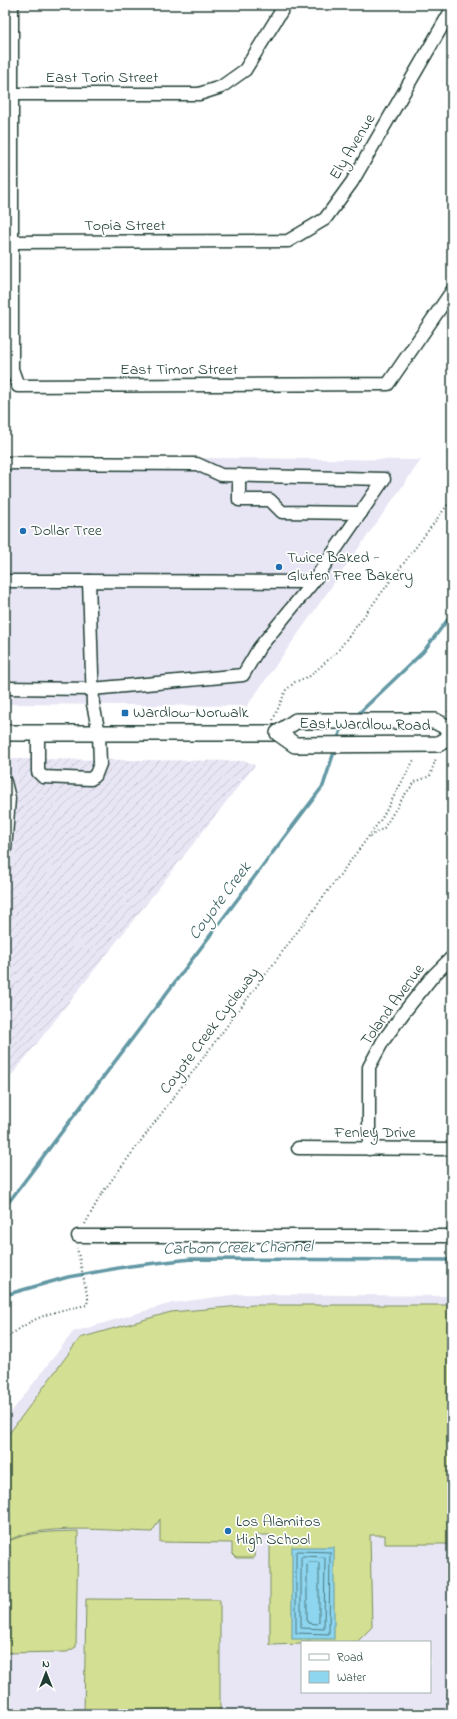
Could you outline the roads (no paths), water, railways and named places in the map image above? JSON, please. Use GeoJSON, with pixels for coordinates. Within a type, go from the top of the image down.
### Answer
{"type":"FeatureCollection","features":[{"type":"Feature","properties":{"kind":"main road","name":"East Wardlow Road"},"geometry":{"type":"LineString","coordinates":[[272,733],[296,721],[435,721],[452,730]]}},
{"type":"Feature","properties":{"kind":"main road"},"geometry":{"type":"LineString","coordinates":[[5,732],[272,733]]}},
{"type":"Feature","properties":{"kind":"main road","name":"East Wardlow Road"},"geometry":{"type":"LineString","coordinates":[[272,733],[295,745],[438,744],[452,736]]}},
{"type":"Feature","properties":{"kind":"street"},"geometry":{"type":"LineString","coordinates":[[12,5],[9,94],[12,242]]}},
{"type":"Feature","properties":{"kind":"street","name":"East Torin Street"},"geometry":{"type":"LineString","coordinates":[[9,94],[199,94],[221,87],[245,70],[285,5]]}},
{"type":"Feature","properties":{"kind":"street","name":"Ely Avenue"},"geometry":{"type":"LineString","coordinates":[[238,241],[288,241],[325,220],[352,182],[452,9]]}},
{"type":"Feature","properties":{"kind":"street","name":"Topia Street"},"geometry":{"type":"LineString","coordinates":[[12,242],[238,241]]}},
{"type":"Feature","properties":{"kind":"street","name":"East Timor Street"},"geometry":{"type":"LineString","coordinates":[[12,242],[12,369],[18,386],[388,384],[452,290]]}},
{"type":"Feature","properties":{"kind":"street"},"geometry":{"type":"LineString","coordinates":[[5,463],[197,464],[221,475],[384,479],[313,582],[259,648],[243,675],[92,689],[5,688]]}},
{"type":"Feature","properties":{"kind":"street"},"geometry":{"type":"LineString","coordinates":[[239,475],[239,500],[270,500],[282,512],[361,513]]}},
{"type":"Feature","properties":{"kind":"street"},"geometry":{"type":"LineString","coordinates":[[5,581],[313,582]]}},
{"type":"Feature","properties":{"kind":"street"},"geometry":{"type":"LineString","coordinates":[[38,732],[38,772],[43,777],[91,778],[96,774],[100,764],[99,732],[92,704],[90,581]]}},
{"type":"Feature","properties":{"kind":"street"},"geometry":{"type":"LineString","coordinates":[[5,782],[9,798],[5,850]]}},
{"type":"Feature","properties":{"kind":"street","name":"Toland Avenue"},"geometry":{"type":"LineString","coordinates":[[369,1149],[369,1067],[383,1041],[405,1011],[432,977],[452,957]]}},
{"type":"Feature","properties":{"kind":"street","name":"Fenley Drive"},"geometry":{"type":"LineString","coordinates":[[298,1148],[452,1149]]}},
{"type":"Feature","properties":{"kind":"street"},"geometry":{"type":"LineString","coordinates":[[77,1241],[452,1236]]}},
{"type":"Feature","properties":{"kind":"water"},"geometry":{"type":"Polygon","coordinates":[[[292,1547],[334,1547],[334,1639],[292,1639],[292,1547]]]}},
{"type":"Feature","properties":{"kind":"waterway","name":"Coyote Creek"},"geometry":{"type":"LineString","coordinates":[[356,716],[423,652],[452,614]]}},
{"type":"Feature","properties":{"kind":"waterway","name":"Coyote Creek"},"geometry":{"type":"LineString","coordinates":[[337,741],[341,730],[345,726]]}},
{"type":"Feature","properties":{"kind":"waterway","name":"Coyote Creek"},"geometry":{"type":"LineString","coordinates":[[5,1207],[323,786],[335,749]]}},
{"type":"Feature","properties":{"kind":"waterway","name":"Carbon Creek Channel"},"geometry":{"type":"LineString","coordinates":[[5,1295],[68,1277],[130,1266],[191,1259],[452,1260]]}},
{"type":"Feature","properties":{"kind":"place","name":"Dollar Tree"},"geometry":{"type":"Point","coordinates":[23,531]}},
{"type":"Feature","properties":{"kind":"place","name":"Twice Baked - Gluten Free Bakery"},"geometry":{"type":"Point","coordinates":[279,567]}},
{"type":"Feature","properties":{"kind":"place","name":"Wardlow-Norwalk"},"geometry":{"type":"Point","coordinates":[125,713]}},
{"type":"Feature","properties":{"kind":"place","name":"Los Alamitos High School"},"geometry":{"type":"Point","coordinates":[228,1531]}}]}
